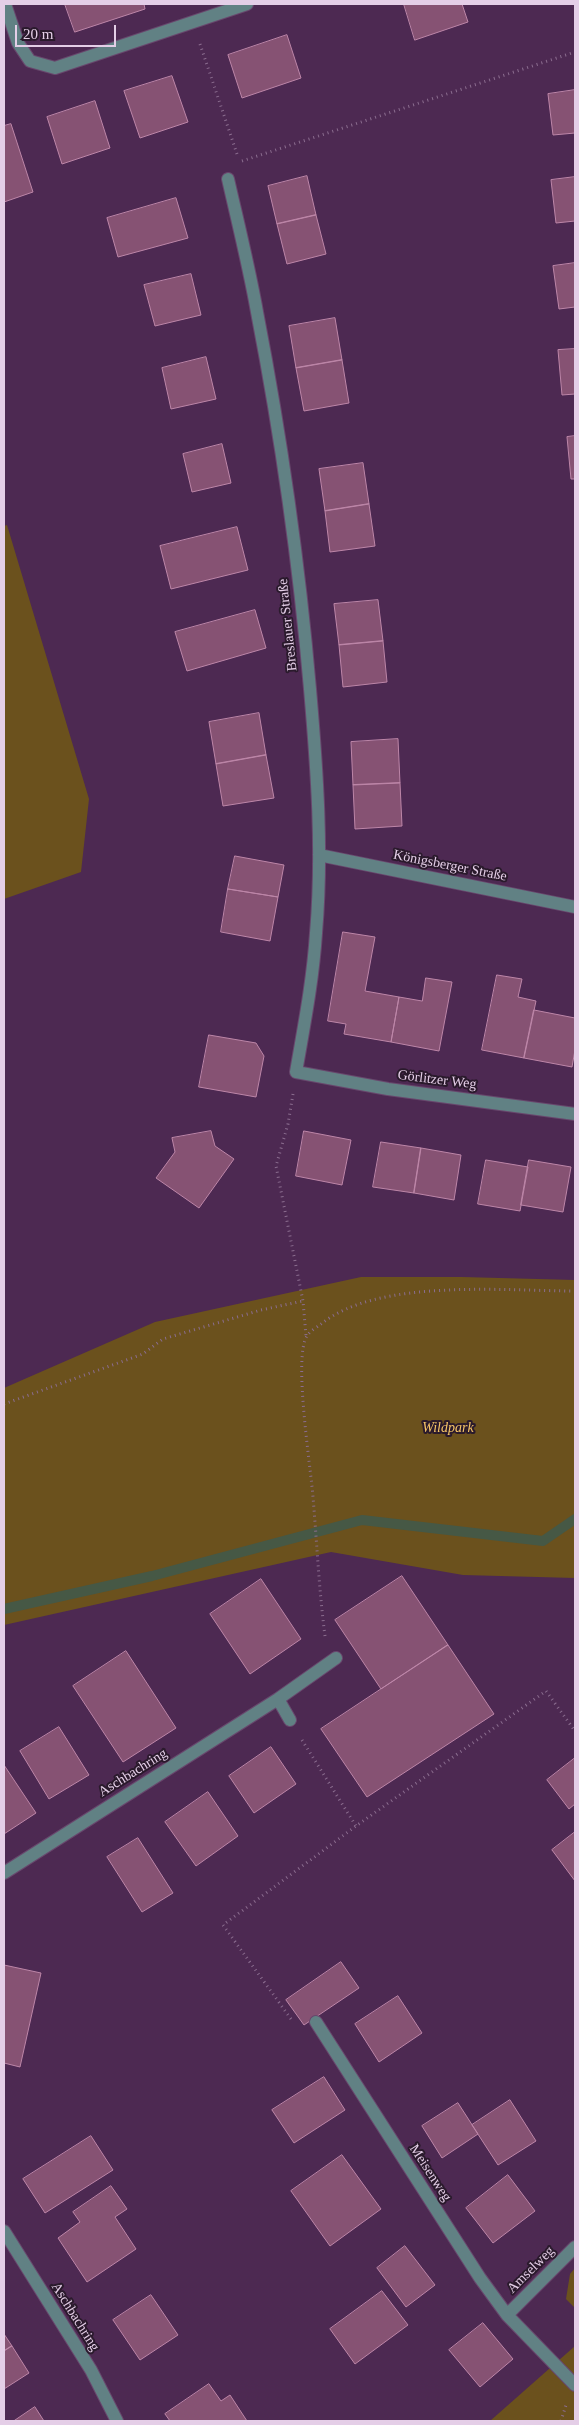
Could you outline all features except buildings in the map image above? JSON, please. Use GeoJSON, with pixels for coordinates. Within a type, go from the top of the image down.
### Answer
{"type":"FeatureCollection","features":[{"type":"Feature","properties":{"kind":"street"},"geometry":{"type":"LineString","coordinates":[[5,4],[18,43],[30,61],[54,68],[248,4]]}},
{"type":"Feature","properties":{"kind":"street","name":"Breslauer Straße"},"geometry":{"type":"LineString","coordinates":[[228,179],[257,310],[284,465],[304,625],[316,760],[320,855],[316,933],[308,1007],[296,1072]]}},
{"type":"Feature","properties":{"kind":"street","name":"Königsberger Straße"},"geometry":{"type":"LineString","coordinates":[[320,855],[575,907]]}},
{"type":"Feature","properties":{"kind":"street","name":"Görlitzer Weg"},"geometry":{"type":"LineString","coordinates":[[296,1072],[388,1089],[575,1114]]}},
{"type":"Feature","properties":{"kind":"street","name":"Aschbachring"},"geometry":{"type":"LineString","coordinates":[[4,1873],[278,1699],[336,1658]]}},
{"type":"Feature","properties":{"kind":"street"},"geometry":{"type":"LineString","coordinates":[[278,1699],[290,1720]]}},
{"type":"Feature","properties":{"kind":"street","name":"Meisenweg"},"geometry":{"type":"LineString","coordinates":[[316,2022],[480,2278],[507,2315],[575,2385]]}},
{"type":"Feature","properties":{"kind":"street","name":"Aschbachring"},"geometry":{"type":"LineString","coordinates":[[4,2231],[91,2370],[117,2421]]}},
{"type":"Feature","properties":{"kind":"street","name":"Amselweg"},"geometry":{"type":"LineString","coordinates":[[507,2315],[575,2247]]}},
{"type":"Feature","properties":{"kind":"path"},"geometry":{"type":"LineString","coordinates":[[192,22],[239,162],[575,52]]}},
{"type":"Feature","properties":{"kind":"path"},"geometry":{"type":"LineString","coordinates":[[296,1072],[288,1124],[276,1166],[303,1301],[306,1336],[303,1353],[303,1404],[323,1616],[326,1639],[336,1658]]}},
{"type":"Feature","properties":{"kind":"path"},"geometry":{"type":"LineString","coordinates":[[306,1336],[329,1318],[358,1305],[400,1293],[443,1290],[575,1292]]}},
{"type":"Feature","properties":{"kind":"path"},"geometry":{"type":"LineString","coordinates":[[4,1404],[143,1354],[164,1339],[261,1310],[303,1301]]}},
{"type":"Feature","properties":{"kind":"path"},"geometry":{"type":"LineString","coordinates":[[316,2022],[301,2032],[224,1925],[356,1826],[546,1691],[575,1731]]}},
{"type":"Feature","properties":{"kind":"path"},"geometry":{"type":"LineString","coordinates":[[290,1720],[356,1826]]}},
{"type":"Feature","properties":{"kind":"green space"},"geometry":{"type":"Polygon","coordinates":[[[7,525],[89,799],[81,872],[4,899],[4,526],[7,525]]]}},
{"type":"Feature","properties":{"kind":"green space","name":"Wildpark"},"geometry":{"type":"Polygon","coordinates":[[[361,1277],[575,1280],[575,1578],[463,1575],[331,1552],[4,1625],[4,1388],[155,1322],[361,1277]]]}},
{"type":"Feature","properties":{"kind":"green space"},"geometry":{"type":"Polygon","coordinates":[[[575,2268],[575,2308],[566,2299],[570,2274],[575,2268]]]}},
{"type":"Feature","properties":{"kind":"green space"},"geometry":{"type":"Polygon","coordinates":[[[575,2346],[575,2421],[490,2421],[575,2346]]]}},
{"type":"Feature","properties":{"kind":"waterway"},"geometry":{"type":"LineString","coordinates":[[4,1609],[152,1576],[362,1520],[543,1541],[575,1519]]}}]}
